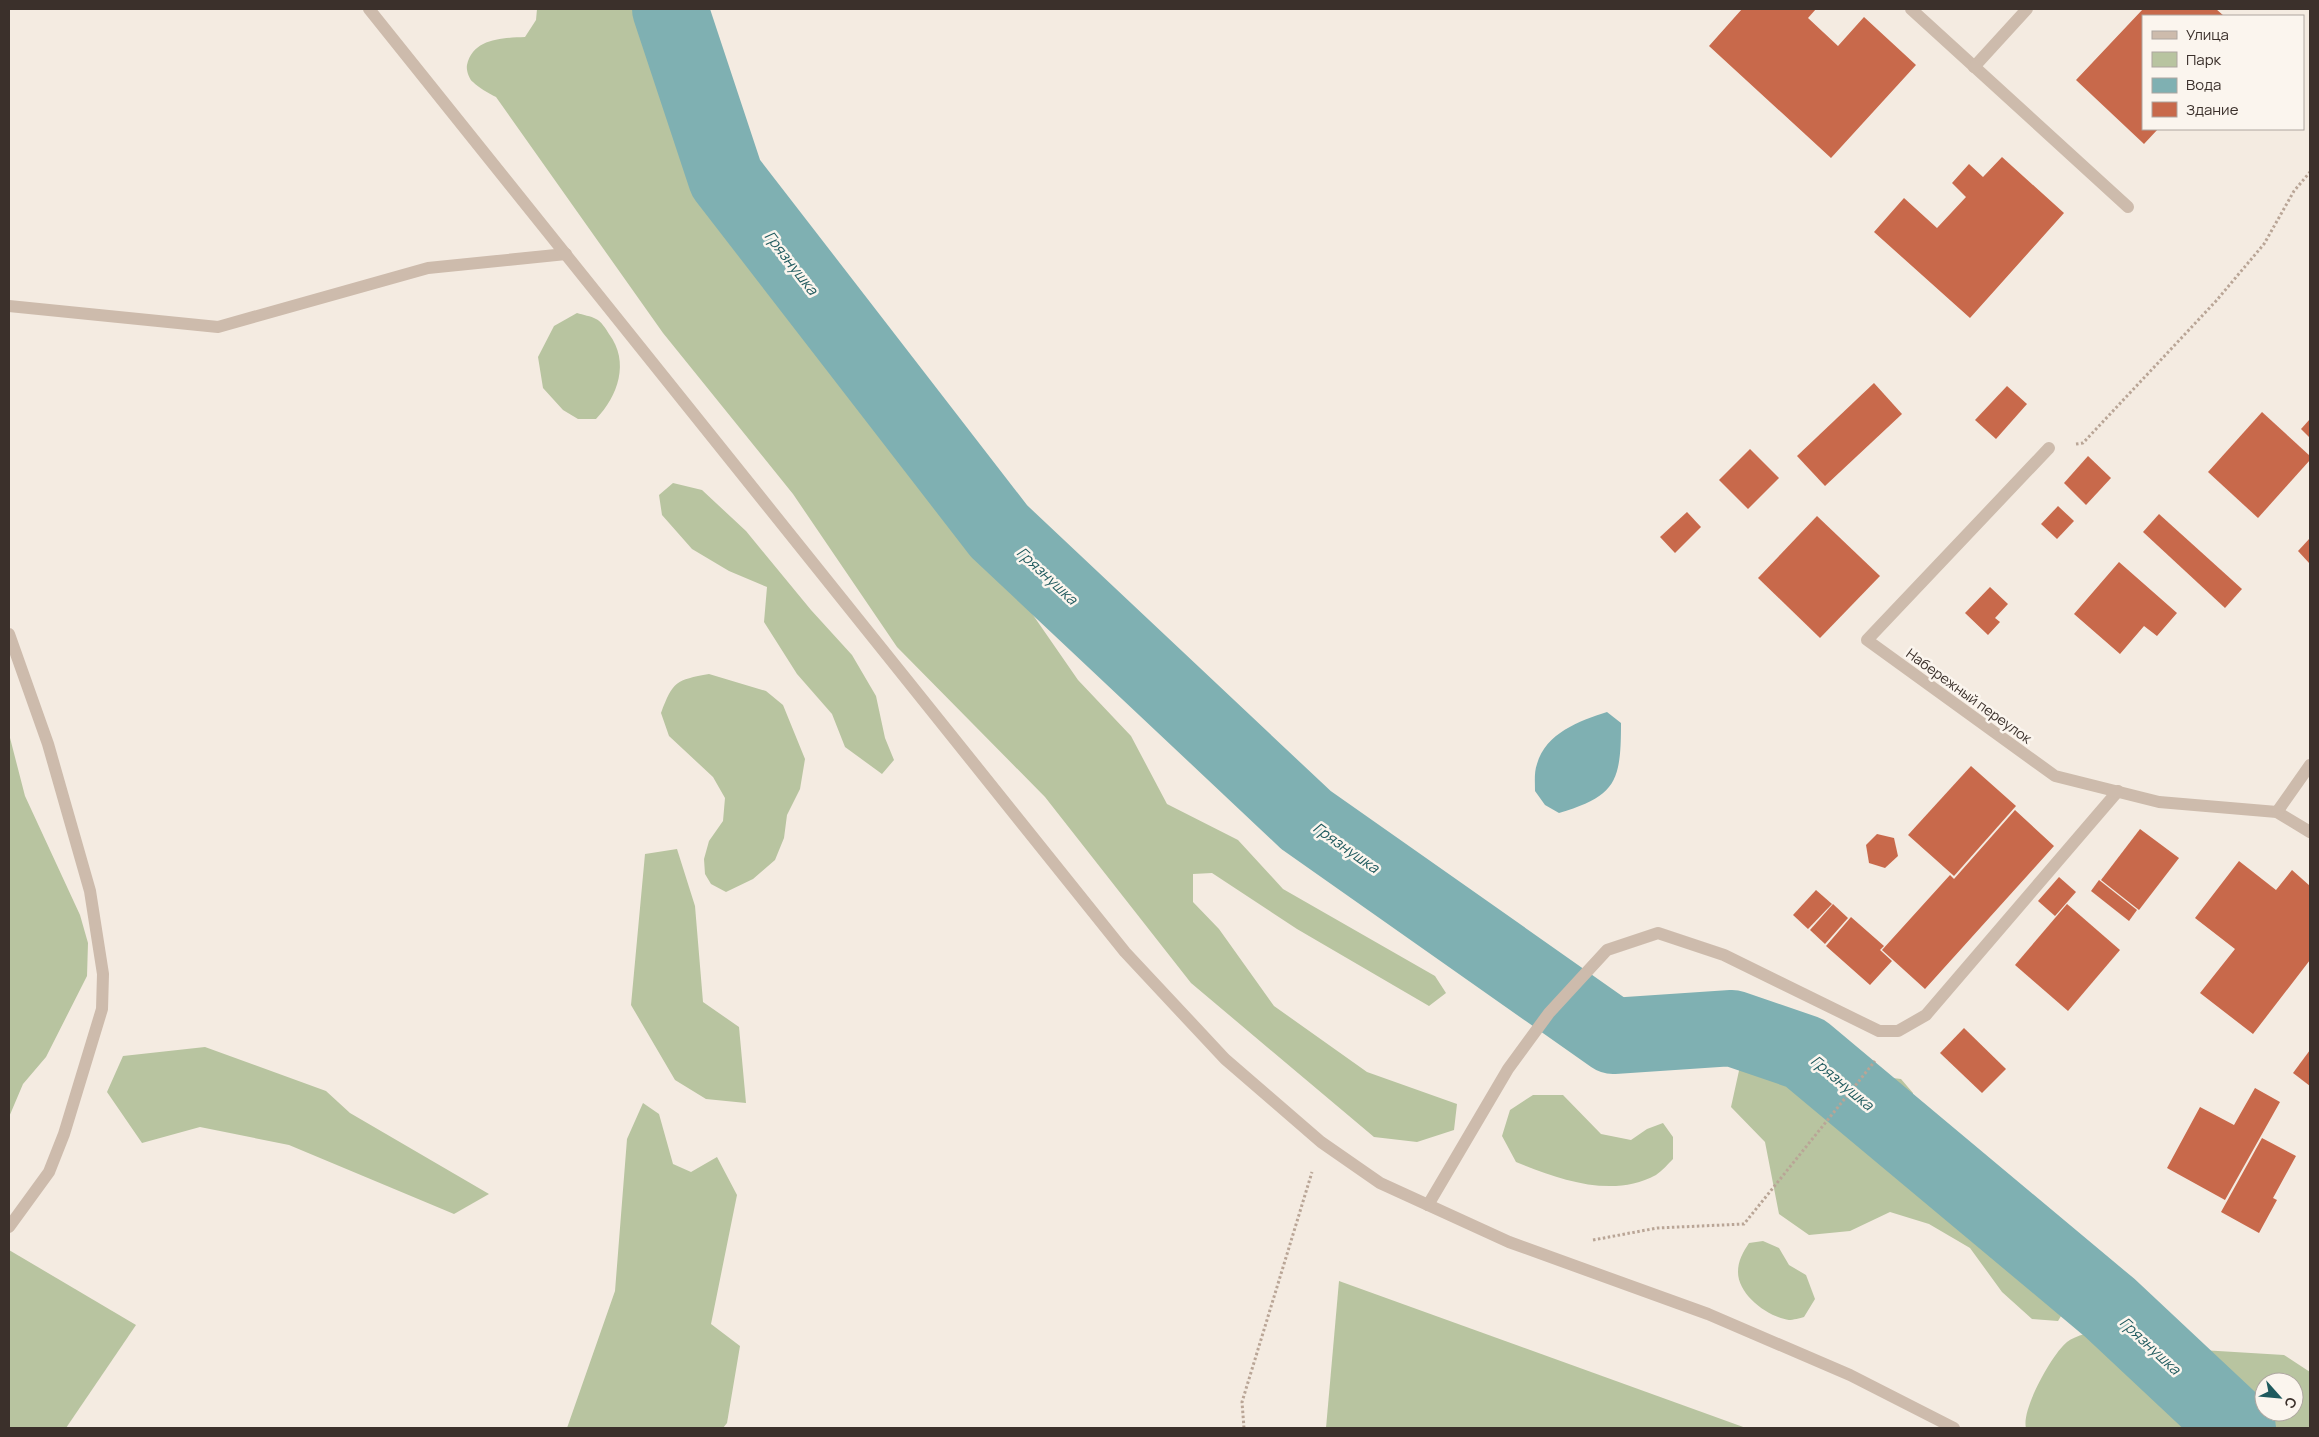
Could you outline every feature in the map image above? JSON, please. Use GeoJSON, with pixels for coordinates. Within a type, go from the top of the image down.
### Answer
{"type":"FeatureCollection","features":[{"type":"Feature","properties":{"kind":"street"},"geometry":{"type":"LineString","coordinates":[[369,9],[1125,952],[1225,1059],[1321,1142],[1380,1183],[1510,1242],[1708,1314],[1850,1375],[1954,1428]]}},
{"type":"Feature","properties":{"kind":"street"},"geometry":{"type":"LineString","coordinates":[[1911,9],[2128,207]]}},
{"type":"Feature","properties":{"kind":"street"},"geometry":{"type":"LineString","coordinates":[[1974,66],[2027,9]]}},
{"type":"Feature","properties":{"kind":"street"},"geometry":{"type":"LineString","coordinates":[[9,306],[218,327],[428,268],[566,254]]}},
{"type":"Feature","properties":{"kind":"street","name":"Набережный переулок"},"geometry":{"type":"LineString","coordinates":[[2049,448],[1867,640],[2055,776],[2160,802],[2277,812],[2310,832]]}},
{"type":"Feature","properties":{"kind":"street"},"geometry":{"type":"LineString","coordinates":[[9,634],[48,744],[90,891],[103,974],[102,1009],[64,1134],[49,1172],[9,1227]]}},
{"type":"Feature","properties":{"kind":"street"},"geometry":{"type":"LineString","coordinates":[[2277,812],[2310,766]]}},
{"type":"Feature","properties":{"kind":"street"},"geometry":{"type":"LineString","coordinates":[[1428,1205],[1508,1069],[1549,1013],[1607,950],[1658,933],[1724,955],[1879,1030],[1898,1030],[1926,1015],[2118,791]]}},
{"type":"Feature","properties":{"kind":"path"},"geometry":{"type":"LineString","coordinates":[[2049,448],[2083,443],[2090,436],[2216,301],[2264,244],[2294,191],[2310,172]]}},
{"type":"Feature","properties":{"kind":"path"},"geometry":{"type":"LineString","coordinates":[[1589,1240],[1657,1228],[1744,1224],[1868,1069]]}},
{"type":"Feature","properties":{"kind":"path"},"geometry":{"type":"LineString","coordinates":[[1244,1428],[1242,1402],[1321,1142]]}},
{"type":"Feature","properties":{"kind":"green space"},"geometry":{"type":"Polygon","coordinates":[[[537,9],[647,9],[701,161],[798,326],[1024,602],[1078,680],[1131,736],[1167,804],[1238,840],[1283,889],[1435,976],[1446,993],[1429,1006],[1297,929],[1212,873],[1193,874],[1193,902],[1219,929],[1274,1006],[1367,1072],[1457,1104],[1454,1130],[1417,1142],[1374,1137],[1191,983],[1045,797],[897,647],[793,494],[663,333],[496,97],[470,79],[467,65],[470,56],[476,49],[490,41],[525,37],[536,20],[537,9]]]}},
{"type":"Feature","properties":{"kind":"green space"},"geometry":{"type":"Polygon","coordinates":[[[577,313],[594,318],[602,323],[619,356],[619,378],[615,389],[604,410],[596,419],[578,419],[563,410],[543,388],[538,357],[554,326],[577,313]]]}},
{"type":"Feature","properties":{"kind":"green space"},"geometry":{"type":"Polygon","coordinates":[[[673,483],[702,490],[746,531],[811,610],[852,655],[876,696],[885,738],[894,760],[882,774],[845,747],[832,714],[797,674],[764,622],[767,587],[729,571],[692,549],[662,515],[659,495],[673,483]]]}},
{"type":"Feature","properties":{"kind":"green space"},"geometry":{"type":"Polygon","coordinates":[[[709,674],[766,691],[783,705],[805,759],[800,789],[787,815],[784,838],[775,860],[753,879],[726,892],[711,884],[705,874],[704,859],[709,841],[723,821],[725,798],[713,777],[669,736],[661,713],[669,694],[677,684],[689,678],[709,674]]]}},
{"type":"Feature","properties":{"kind":"green space"},"geometry":{"type":"Polygon","coordinates":[[[9,734],[25,796],[80,915],[88,943],[87,976],[46,1057],[23,1084],[9,1117],[9,734]]]}},
{"type":"Feature","properties":{"kind":"green space"},"geometry":{"type":"Polygon","coordinates":[[[677,849],[695,906],[703,1002],[739,1027],[746,1103],[706,1099],[675,1080],[631,1005],[645,854],[677,849]]]}},
{"type":"Feature","properties":{"kind":"green space"},"geometry":{"type":"Polygon","coordinates":[[[1770,1029],[1813,1039],[1834,1071],[1901,1079],[1913,1093],[1912,1119],[1923,1153],[1985,1180],[2047,1219],[2077,1290],[2058,1321],[2032,1319],[2002,1292],[1970,1248],[1929,1224],[1890,1212],[1850,1231],[1809,1235],[1779,1214],[1765,1142],[1731,1107],[1744,1048],[1770,1029]]]}},
{"type":"Feature","properties":{"kind":"green space"},"geometry":{"type":"Polygon","coordinates":[[[205,1047],[326,1091],[350,1113],[489,1194],[454,1214],[289,1145],[200,1127],[142,1143],[107,1092],[123,1056],[205,1047]]]}},
{"type":"Feature","properties":{"kind":"green space"},"geometry":{"type":"Polygon","coordinates":[[[1533,1095],[1563,1095],[1601,1134],[1631,1140],[1647,1129],[1663,1123],[1673,1137],[1673,1159],[1656,1175],[1639,1182],[1604,1186],[1568,1180],[1516,1162],[1502,1136],[1510,1110],[1533,1095]]]}},
{"type":"Feature","properties":{"kind":"green space"},"geometry":{"type":"Polygon","coordinates":[[[643,1103],[659,1114],[673,1164],[691,1172],[717,1157],[737,1195],[711,1324],[740,1346],[727,1423],[723,1428],[567,1428],[615,1291],[627,1139],[643,1103]]]}},
{"type":"Feature","properties":{"kind":"green space"},"geometry":{"type":"Polygon","coordinates":[[[1763,1241],[1779,1248],[1789,1265],[1806,1275],[1815,1299],[1804,1317],[1789,1320],[1772,1314],[1756,1304],[1743,1289],[1739,1281],[1738,1272],[1741,1257],[1749,1243],[1763,1241]]]}},
{"type":"Feature","properties":{"kind":"green space"},"geometry":{"type":"Polygon","coordinates":[[[9,1250],[136,1325],[66,1428],[9,1428],[9,1250]]]}},
{"type":"Feature","properties":{"kind":"green space"},"geometry":{"type":"Polygon","coordinates":[[[1339,1281],[1746,1428],[1326,1428],[1339,1281]]]}},
{"type":"Feature","properties":{"kind":"green space"},"geometry":{"type":"Polygon","coordinates":[[[2104,1328],[2152,1347],[2284,1355],[2310,1372],[2310,1428],[2026,1428],[2028,1409],[2046,1370],[2067,1342],[2104,1328]]]}},
{"type":"Feature","properties":{"kind":"water"},"geometry":{"type":"Polygon","coordinates":[[[1607,712],[1621,723],[1619,760],[1611,784],[1604,793],[1593,800],[1559,813],[1545,805],[1535,791],[1535,770],[1541,753],[1556,736],[1565,730],[1575,724],[1607,712]]]}},
{"type":"Feature","properties":{"kind":"building"},"geometry":{"type":"Polygon","coordinates":[[[1742,9],[1816,9],[1808,18],[1838,46],[1864,17],[1916,65],[1831,158],[1709,46],[1742,9]]]}},
{"type":"Feature","properties":{"kind":"building"},"geometry":{"type":"Polygon","coordinates":[[[2143,9],[2216,9],[2223,15],[2142,15],[2142,130],[2157,130],[2144,144],[2076,80],[2143,9]]]}},
{"type":"Feature","properties":{"kind":"building"},"geometry":{"type":"Polygon","coordinates":[[[2002,157],[2064,213],[1970,318],[1874,232],[1904,198],[1937,228],[1966,197],[1952,183],[1969,164],[1983,177],[2002,157]]]}},
{"type":"Feature","properties":{"kind":"building"},"geometry":{"type":"Polygon","coordinates":[[[1874,383],[1902,414],[1825,486],[1797,456],[1874,383]]]}},
{"type":"Feature","properties":{"kind":"building"},"geometry":{"type":"Polygon","coordinates":[[[2007,386],[2027,404],[1996,439],[1975,420],[2007,386]]]}},
{"type":"Feature","properties":{"kind":"building"},"geometry":{"type":"Polygon","coordinates":[[[2262,412],[2310,456],[2310,460],[2258,518],[2208,472],[2262,412]]]}},
{"type":"Feature","properties":{"kind":"building"},"geometry":{"type":"Polygon","coordinates":[[[2310,419],[2310,438],[2301,429],[2310,419]]]}},
{"type":"Feature","properties":{"kind":"building"},"geometry":{"type":"Polygon","coordinates":[[[1750,449],[1779,478],[1748,509],[1719,480],[1750,449]]]}},
{"type":"Feature","properties":{"kind":"building"},"geometry":{"type":"Polygon","coordinates":[[[2088,456],[2111,478],[2086,505],[2064,483],[2088,456]]]}},
{"type":"Feature","properties":{"kind":"building"},"geometry":{"type":"Polygon","coordinates":[[[2058,506],[2074,521],[2057,539],[2041,524],[2058,506]]]}},
{"type":"Feature","properties":{"kind":"building"},"geometry":{"type":"Polygon","coordinates":[[[1687,512],[1701,527],[1675,553],[1660,537],[1687,512]]]}},
{"type":"Feature","properties":{"kind":"building"},"geometry":{"type":"Polygon","coordinates":[[[2159,514],[2242,589],[2225,608],[2143,532],[2159,514]]]}},
{"type":"Feature","properties":{"kind":"building"},"geometry":{"type":"Polygon","coordinates":[[[1817,516],[1880,576],[1820,638],[1758,578],[1817,516]]]}},
{"type":"Feature","properties":{"kind":"building"},"geometry":{"type":"Polygon","coordinates":[[[2310,538],[2310,564],[2298,551],[2310,538]]]}},
{"type":"Feature","properties":{"kind":"building"},"geometry":{"type":"Polygon","coordinates":[[[2119,562],[2177,613],[2157,636],[2144,626],[2120,654],[2074,614],[2119,562]]]}},
{"type":"Feature","properties":{"kind":"building"},"geometry":{"type":"Polygon","coordinates":[[[1990,587],[2008,604],[1995,618],[2000,622],[1988,635],[1965,613],[1990,587]]]}},
{"type":"Feature","properties":{"kind":"building"},"geometry":{"type":"Polygon","coordinates":[[[1971,766],[2016,806],[1954,876],[1908,835],[1971,766]]]}},
{"type":"Feature","properties":{"kind":"building"},"geometry":{"type":"Polygon","coordinates":[[[2015,810],[2054,846],[1925,989],[1882,950],[1950,875],[1954,879],[2015,810]]]}},
{"type":"Feature","properties":{"kind":"building"},"geometry":{"type":"Polygon","coordinates":[[[2140,829],[2179,858],[2139,910],[2101,880],[2140,829]]]}},
{"type":"Feature","properties":{"kind":"building"},"geometry":{"type":"Polygon","coordinates":[[[1877,834],[1894,838],[1898,856],[1885,868],[1869,863],[1866,845],[1877,834]]]}},
{"type":"Feature","properties":{"kind":"building"},"geometry":{"type":"Polygon","coordinates":[[[2239,861],[2276,890],[2292,870],[2310,886],[2310,960],[2253,1034],[2200,993],[2235,949],[2195,918],[2239,861]]]}},
{"type":"Feature","properties":{"kind":"building"},"geometry":{"type":"Polygon","coordinates":[[[2059,877],[2076,892],[2055,916],[2038,901],[2059,877]]]}},
{"type":"Feature","properties":{"kind":"building"},"geometry":{"type":"Polygon","coordinates":[[[2099,880],[2137,910],[2129,921],[2091,891],[2099,880]]]}},
{"type":"Feature","properties":{"kind":"building"},"geometry":{"type":"Polygon","coordinates":[[[1816,890],[1832,904],[1808,929],[1793,915],[1816,890]]]}},
{"type":"Feature","properties":{"kind":"building"},"geometry":{"type":"Polygon","coordinates":[[[1833,904],[1848,918],[1825,944],[1810,930],[1833,904]]]}},
{"type":"Feature","properties":{"kind":"building"},"geometry":{"type":"Polygon","coordinates":[[[2067,904],[2120,950],[2068,1011],[2015,965],[2067,904]]]}},
{"type":"Feature","properties":{"kind":"building"},"geometry":{"type":"Polygon","coordinates":[[[1851,917],[1884,946],[1880,950],[1892,961],[1870,985],[1826,946],[1851,917]]]}},
{"type":"Feature","properties":{"kind":"building"},"geometry":{"type":"Polygon","coordinates":[[[1964,1028],[2006,1069],[1982,1093],[1940,1053],[1964,1028]]]}},
{"type":"Feature","properties":{"kind":"building"},"geometry":{"type":"Polygon","coordinates":[[[2310,1050],[2310,1086],[2293,1073],[2310,1050]]]}},
{"type":"Feature","properties":{"kind":"building"},"geometry":{"type":"Polygon","coordinates":[[[2255,1088],[2280,1102],[2225,1200],[2167,1168],[2200,1107],[2234,1125],[2255,1088]]]}},
{"type":"Feature","properties":{"kind":"building"},"geometry":{"type":"Polygon","coordinates":[[[2262,1138],[2296,1156],[2273,1198],[2277,1200],[2259,1233],[2221,1212],[2262,1138]]]}},
{"type":"Feature","properties":{"kind":"waterway","name":"Грязнушка"},"geometry":{"type":"LineString","coordinates":[[670,9],[726,178],[999,531],[1306,820],[1613,1036],[1732,1028],[1805,1053],[2110,1308],[2238,1428]]}}]}
